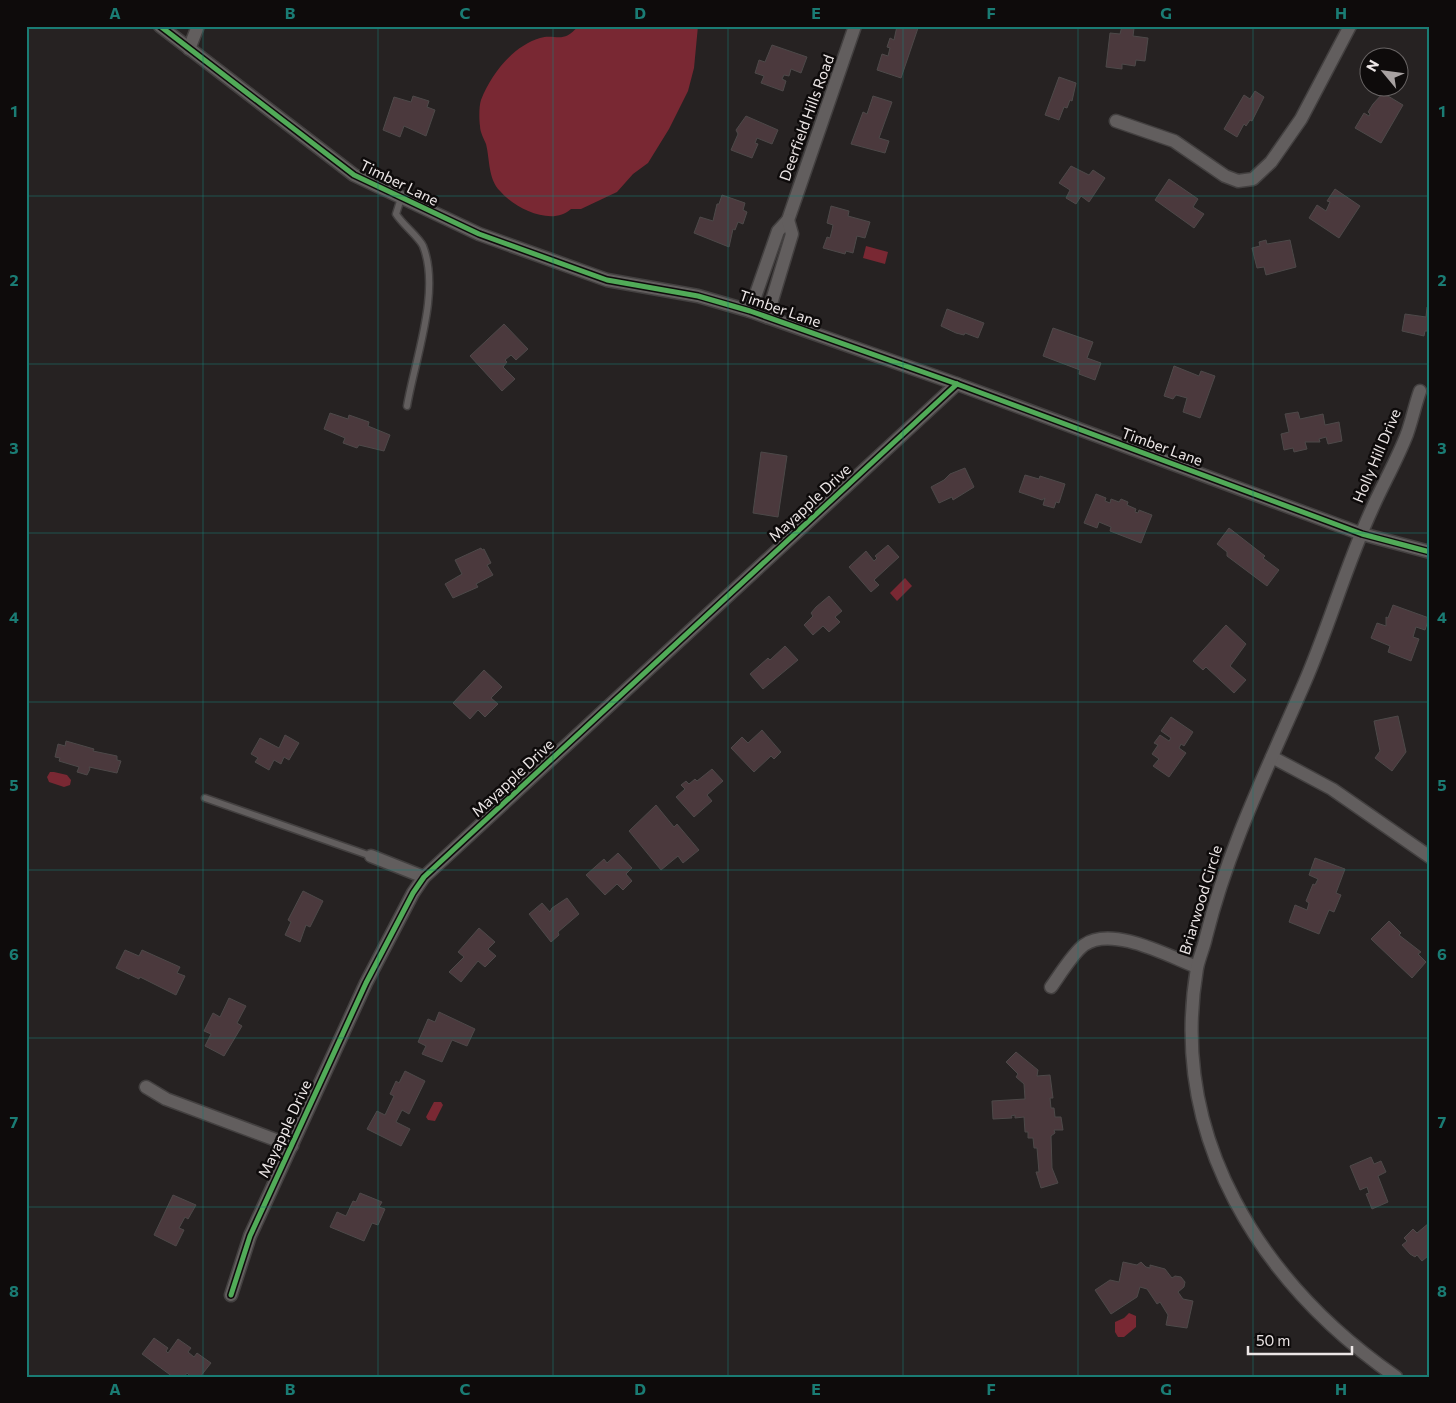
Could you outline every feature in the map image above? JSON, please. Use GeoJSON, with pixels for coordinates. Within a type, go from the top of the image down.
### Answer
{"type":"FeatureCollection","features":[{"type":"Feature","properties":{"kind":"street","name":"Timber Lane"},"geometry":{"type":"LineString","coordinates":[[160,26],[354,175],[479,234],[607,280],[698,296],[750,311],[957,384],[1362,534],[1430,552]]}},
{"type":"Feature","properties":{"kind":"street"},"geometry":{"type":"LineString","coordinates":[[189,49],[198,26]]}},
{"type":"Feature","properties":{"kind":"street","name":"Deerfield Hills Road"},"geometry":{"type":"LineString","coordinates":[[750,311],[778,230],[788,220],[855,26]]}},
{"type":"Feature","properties":{"kind":"street"},"geometry":{"type":"LineString","coordinates":[[1116,121],[1174,141],[1224,176],[1238,181],[1253,179],[1271,162],[1300,118],[1350,26]]}},
{"type":"Feature","properties":{"kind":"street","name":"Deerfield Hills Road"},"geometry":{"type":"LineString","coordinates":[[767,317],[792,234],[788,220]]}},
{"type":"Feature","properties":{"kind":"street","name":"Mayapple Drive"},"geometry":{"type":"LineString","coordinates":[[231,1295],[250,1236],[366,984],[413,893],[424,877],[957,384]]}},
{"type":"Feature","properties":{"kind":"street","name":"Holly Hill Drive"},"geometry":{"type":"LineString","coordinates":[[1362,534],[1407,433],[1420,391]]}},
{"type":"Feature","properties":{"kind":"street","name":"Briarwood Circle"},"geometry":{"type":"LineString","coordinates":[[1362,534],[1322,643],[1242,825],[1214,903],[1197,967],[1192,1029],[1194,1071],[1200,1114],[1212,1152],[1231,1194],[1260,1245],[1295,1289],[1377,1364],[1396,1377]]}},
{"type":"Feature","properties":{"kind":"street"},"geometry":{"type":"LineString","coordinates":[[1272,758],[1332,789],[1430,857]]}},
{"type":"Feature","properties":{"kind":"street"},"geometry":{"type":"LineString","coordinates":[[371,856],[424,877]]}},
{"type":"Feature","properties":{"kind":"street"},"geometry":{"type":"LineString","coordinates":[[1050,987],[1083,945],[1099,937],[1122,938],[1197,967]]}},
{"type":"Feature","properties":{"kind":"street"},"geometry":{"type":"LineString","coordinates":[[146,1087],[166,1099],[292,1146]]}},
{"type":"Feature","properties":{"kind":"lane"},"geometry":{"type":"LineString","coordinates":[[401,198],[396,214],[404,226],[422,244],[428,264],[430,289],[406,406]]}},
{"type":"Feature","properties":{"kind":"lane"},"geometry":{"type":"LineString","coordinates":[[205,798],[371,856]]}},
{"type":"Feature","properties":{"kind":"shaded area"},"geometry":{"type":"Polygon","coordinates":[[[578,26],[698,26],[694,68],[688,91],[669,129],[648,163],[633,174],[617,192],[581,209],[571,209],[563,214],[554,216],[544,216],[514,204],[493,181],[486,144],[480,128],[480,103],[491,80],[512,54],[521,47],[540,38],[568,35],[578,26]]]}},
{"type":"Feature","properties":{"kind":"shaded area"},"geometry":{"type":"Polygon","coordinates":[[[866,246],[888,252],[885,264],[863,258],[866,246]]]}},
{"type":"Feature","properties":{"kind":"shaded area"},"geometry":{"type":"Polygon","coordinates":[[[905,578],[912,586],[897,601],[890,593],[905,578]]]}},
{"type":"Feature","properties":{"kind":"shaded area"},"geometry":{"type":"Polygon","coordinates":[[[50,772],[67,775],[71,780],[70,785],[64,787],[49,782],[47,777],[50,772]]]}},
{"type":"Feature","properties":{"kind":"shaded area"},"geometry":{"type":"Polygon","coordinates":[[[434,1102],[441,1102],[443,1105],[435,1121],[428,1120],[426,1117],[434,1102]]]}},
{"type":"Feature","properties":{"kind":"shaded area"},"geometry":{"type":"Polygon","coordinates":[[[1129,1313],[1136,1316],[1136,1327],[1124,1337],[1118,1337],[1115,1332],[1115,1322],[1124,1318],[1129,1313]]]}},
{"type":"Feature","properties":{"kind":"building"},"geometry":{"type":"Polygon","coordinates":[[[897,26],[918,28],[901,78],[877,70],[882,54],[888,56],[890,48],[887,47],[890,38],[894,40],[897,26]]]}},
{"type":"Feature","properties":{"kind":"building"},"geometry":{"type":"Polygon","coordinates":[[[1122,26],[1134,28],[1133,36],[1148,38],[1145,61],[1136,60],[1135,66],[1122,64],[1122,69],[1106,67],[1110,33],[1120,34],[1122,26]]]}},
{"type":"Feature","properties":{"kind":"building"},"geometry":{"type":"Polygon","coordinates":[[[772,45],[807,57],[801,73],[791,69],[789,76],[784,75],[782,79],[786,81],[783,91],[761,83],[764,76],[755,73],[759,60],[765,62],[772,45]]]}},
{"type":"Feature","properties":{"kind":"building"},"geometry":{"type":"Polygon","coordinates":[[[1059,77],[1076,83],[1072,101],[1070,100],[1067,108],[1064,107],[1059,120],[1045,115],[1059,77]]]}},
{"type":"Feature","properties":{"kind":"building"},"geometry":{"type":"Polygon","coordinates":[[[1255,91],[1264,97],[1252,121],[1250,120],[1246,126],[1244,124],[1237,137],[1224,129],[1244,95],[1250,99],[1255,91]]]}},
{"type":"Feature","properties":{"kind":"building"},"geometry":{"type":"Polygon","coordinates":[[[413,96],[429,101],[427,107],[435,110],[426,136],[404,126],[400,137],[383,130],[394,97],[411,102],[413,96]]]}},
{"type":"Feature","properties":{"kind":"building"},"geometry":{"type":"Polygon","coordinates":[[[873,96],[892,102],[879,138],[889,141],[885,153],[851,144],[863,112],[867,114],[873,96]]]}},
{"type":"Feature","properties":{"kind":"building"},"geometry":{"type":"Polygon","coordinates":[[[1378,98],[1391,98],[1403,105],[1381,143],[1355,128],[1364,113],[1369,116],[1368,112],[1378,98]]]}},
{"type":"Feature","properties":{"kind":"building"},"geometry":{"type":"Polygon","coordinates":[[[746,116],[778,130],[772,144],[757,138],[755,143],[758,144],[752,158],[731,150],[738,134],[736,130],[746,116]]]}},
{"type":"Feature","properties":{"kind":"building"},"geometry":{"type":"Polygon","coordinates":[[[1071,166],[1089,175],[1093,170],[1105,178],[1089,202],[1081,196],[1076,204],[1066,198],[1070,190],[1059,183],[1071,166]]]}},
{"type":"Feature","properties":{"kind":"building"},"geometry":{"type":"Polygon","coordinates":[[[1169,179],[1198,199],[1193,207],[1204,214],[1194,228],[1155,200],[1169,179]]]}},
{"type":"Feature","properties":{"kind":"building"},"geometry":{"type":"Polygon","coordinates":[[[1335,189],[1360,206],[1339,238],[1309,218],[1317,205],[1326,211],[1330,202],[1327,201],[1335,189]]]}},
{"type":"Feature","properties":{"kind":"building"},"geometry":{"type":"Polygon","coordinates":[[[722,195],[745,203],[743,210],[747,212],[743,224],[738,222],[735,230],[733,229],[729,247],[694,233],[700,217],[713,221],[717,204],[719,204],[722,195]]]}},
{"type":"Feature","properties":{"kind":"building"},"geometry":{"type":"Polygon","coordinates":[[[831,206],[849,211],[848,216],[870,222],[865,238],[857,236],[853,253],[846,251],[845,254],[823,248],[827,237],[830,238],[833,225],[827,223],[831,206]]]}},
{"type":"Feature","properties":{"kind":"building"},"geometry":{"type":"Polygon","coordinates":[[[1266,240],[1267,244],[1290,240],[1296,267],[1266,275],[1264,267],[1257,268],[1252,248],[1260,246],[1259,242],[1266,240]]]}},
{"type":"Feature","properties":{"kind":"building"},"geometry":{"type":"Polygon","coordinates":[[[1427,307],[1430,307],[1430,331],[1425,331],[1424,336],[1402,331],[1405,314],[1426,317],[1427,307]]]}},
{"type":"Feature","properties":{"kind":"building"},"geometry":{"type":"Polygon","coordinates":[[[947,309],[984,323],[978,338],[965,333],[964,335],[956,333],[941,326],[947,309]]]}},
{"type":"Feature","properties":{"kind":"building"},"geometry":{"type":"Polygon","coordinates":[[[504,324],[528,349],[516,360],[511,355],[505,360],[507,362],[503,367],[515,379],[502,391],[470,356],[504,324]]]}},
{"type":"Feature","properties":{"kind":"building"},"geometry":{"type":"Polygon","coordinates":[[[1053,328],[1093,342],[1087,358],[1101,363],[1095,380],[1079,374],[1080,370],[1043,356],[1053,328]]]}},
{"type":"Feature","properties":{"kind":"building"},"geometry":{"type":"Polygon","coordinates":[[[1174,366],[1199,376],[1201,371],[1215,376],[1200,418],[1183,412],[1187,398],[1176,395],[1173,399],[1164,396],[1174,366]]]}},
{"type":"Feature","properties":{"kind":"building"},"geometry":{"type":"Polygon","coordinates":[[[1298,412],[1300,419],[1323,414],[1325,425],[1339,422],[1342,441],[1328,444],[1326,437],[1319,439],[1320,442],[1305,442],[1307,449],[1294,452],[1293,448],[1284,450],[1281,434],[1289,432],[1285,414],[1298,412]]]}},
{"type":"Feature","properties":{"kind":"building"},"geometry":{"type":"Polygon","coordinates":[[[330,413],[348,419],[349,415],[369,422],[368,426],[390,435],[384,451],[359,445],[357,448],[343,443],[345,438],[324,429],[330,413]]]}},
{"type":"Feature","properties":{"kind":"building"},"geometry":{"type":"Polygon","coordinates":[[[761,452],[787,456],[778,517],[753,513],[761,452]]]}},
{"type":"Feature","properties":{"kind":"building"},"geometry":{"type":"Polygon","coordinates":[[[965,468],[974,487],[953,500],[952,497],[939,503],[931,487],[944,480],[950,474],[965,468]]]}},
{"type":"Feature","properties":{"kind":"building"},"geometry":{"type":"Polygon","coordinates":[[[1025,475],[1039,479],[1040,476],[1065,484],[1059,503],[1056,502],[1054,508],[1043,505],[1045,498],[1042,500],[1019,492],[1025,475]]]}},
{"type":"Feature","properties":{"kind":"building"},"geometry":{"type":"Polygon","coordinates":[[[1096,494],[1106,498],[1105,501],[1110,503],[1111,499],[1119,502],[1121,499],[1128,502],[1127,505],[1136,509],[1135,512],[1138,513],[1139,510],[1152,515],[1141,543],[1110,531],[1111,527],[1099,522],[1097,528],[1084,523],[1096,494]]]}},
{"type":"Feature","properties":{"kind":"building"},"geometry":{"type":"Polygon","coordinates":[[[1229,528],[1265,556],[1263,558],[1279,570],[1267,586],[1227,556],[1227,552],[1217,544],[1229,528]]]}},
{"type":"Feature","properties":{"kind":"building"},"geometry":{"type":"Polygon","coordinates":[[[888,545],[899,557],[874,580],[879,585],[871,592],[849,567],[866,551],[874,561],[877,558],[875,556],[888,545]]]}},
{"type":"Feature","properties":{"kind":"building"},"geometry":{"type":"Polygon","coordinates":[[[481,548],[482,550],[484,549],[491,563],[487,565],[493,575],[476,584],[478,587],[453,598],[445,584],[462,574],[455,560],[481,548]]]}},
{"type":"Feature","properties":{"kind":"building"},"geometry":{"type":"Polygon","coordinates":[[[829,596],[842,611],[835,617],[840,622],[829,632],[823,626],[813,635],[804,625],[813,616],[811,613],[816,607],[829,596]]]}},
{"type":"Feature","properties":{"kind":"building"},"geometry":{"type":"Polygon","coordinates":[[[1393,605],[1429,618],[1425,630],[1416,627],[1413,637],[1419,639],[1411,661],[1388,652],[1390,646],[1371,638],[1377,623],[1386,626],[1386,617],[1388,618],[1393,605]]]}},
{"type":"Feature","properties":{"kind":"building"},"geometry":{"type":"Polygon","coordinates":[[[1226,625],[1246,644],[1230,666],[1246,680],[1234,693],[1206,667],[1203,670],[1193,661],[1226,625]]]}},
{"type":"Feature","properties":{"kind":"building"},"geometry":{"type":"Polygon","coordinates":[[[785,646],[798,660],[763,689],[750,674],[768,658],[770,660],[785,646]]]}},
{"type":"Feature","properties":{"kind":"building"},"geometry":{"type":"Polygon","coordinates":[[[484,670],[502,687],[491,698],[498,704],[485,717],[478,710],[470,719],[453,703],[484,670]]]}},
{"type":"Feature","properties":{"kind":"building"},"geometry":{"type":"Polygon","coordinates":[[[1398,716],[1406,752],[1392,771],[1375,758],[1380,751],[1374,721],[1398,716]]]}},
{"type":"Feature","properties":{"kind":"building"},"geometry":{"type":"Polygon","coordinates":[[[1171,717],[1193,732],[1184,746],[1181,744],[1179,748],[1186,753],[1169,777],[1153,766],[1159,759],[1152,754],[1158,745],[1154,743],[1160,735],[1169,741],[1171,738],[1161,731],[1171,717]]]}},
{"type":"Feature","properties":{"kind":"building"},"geometry":{"type":"Polygon","coordinates":[[[762,730],[781,752],[774,759],[771,756],[754,772],[731,748],[742,737],[748,743],[762,730]]]}},
{"type":"Feature","properties":{"kind":"building"},"geometry":{"type":"Polygon","coordinates":[[[285,735],[299,743],[289,760],[284,757],[281,764],[274,760],[269,770],[255,762],[258,758],[251,754],[260,738],[279,748],[285,735]]]}},
{"type":"Feature","properties":{"kind":"building"},"geometry":{"type":"Polygon","coordinates":[[[66,741],[94,749],[93,751],[117,756],[117,760],[121,761],[117,773],[89,767],[87,775],[77,772],[79,767],[59,761],[60,758],[55,757],[58,744],[65,746],[66,741]]]}},
{"type":"Feature","properties":{"kind":"building"},"geometry":{"type":"Polygon","coordinates":[[[712,769],[723,781],[707,795],[712,801],[694,817],[676,797],[685,789],[681,785],[686,781],[689,784],[695,779],[697,781],[712,769]]]}},
{"type":"Feature","properties":{"kind":"building"},"geometry":{"type":"Polygon","coordinates":[[[656,805],[674,827],[677,824],[699,850],[683,863],[678,856],[661,870],[629,831],[656,805]]]}},
{"type":"Feature","properties":{"kind":"building"},"geometry":{"type":"Polygon","coordinates":[[[618,853],[632,868],[626,874],[632,881],[623,890],[617,884],[605,895],[586,875],[604,859],[607,863],[618,853]]]}},
{"type":"Feature","properties":{"kind":"building"},"geometry":{"type":"Polygon","coordinates":[[[1315,858],[1345,869],[1336,893],[1341,895],[1334,912],[1329,910],[1319,934],[1289,922],[1295,905],[1307,910],[1309,903],[1306,901],[1313,884],[1315,885],[1318,879],[1309,875],[1315,858]]]}},
{"type":"Feature","properties":{"kind":"building"},"geometry":{"type":"Polygon","coordinates":[[[303,891],[323,901],[310,927],[306,925],[300,942],[285,935],[291,922],[288,920],[303,891]]]}},
{"type":"Feature","properties":{"kind":"building"},"geometry":{"type":"Polygon","coordinates":[[[567,898],[579,914],[558,932],[559,935],[551,942],[529,914],[542,903],[550,912],[552,908],[567,898]]]}},
{"type":"Feature","properties":{"kind":"building"},"geometry":{"type":"Polygon","coordinates":[[[1389,921],[1401,933],[1399,935],[1421,952],[1418,954],[1426,962],[1412,978],[1371,939],[1389,921]]]}},
{"type":"Feature","properties":{"kind":"building"},"geometry":{"type":"Polygon","coordinates":[[[479,928],[495,942],[488,949],[496,956],[485,967],[478,961],[461,982],[449,972],[464,957],[458,952],[479,928]]]}},
{"type":"Feature","properties":{"kind":"building"},"geometry":{"type":"Polygon","coordinates":[[[125,950],[139,956],[142,950],[180,967],[177,973],[185,976],[176,995],[140,977],[139,979],[116,968],[125,950]]]}},
{"type":"Feature","properties":{"kind":"building"},"geometry":{"type":"Polygon","coordinates":[[[229,998],[246,1006],[237,1023],[242,1026],[224,1056],[205,1046],[211,1034],[204,1031],[213,1013],[220,1017],[229,998]]]}},
{"type":"Feature","properties":{"kind":"building"},"geometry":{"type":"Polygon","coordinates":[[[439,1012],[475,1029],[467,1046],[452,1040],[442,1062],[422,1054],[426,1046],[418,1042],[428,1019],[435,1022],[439,1012]]]}},
{"type":"Feature","properties":{"kind":"building"},"geometry":{"type":"Polygon","coordinates":[[[1016,1052],[1038,1070],[1037,1076],[1050,1075],[1053,1098],[1050,1098],[1051,1108],[1054,1108],[1055,1117],[1061,1117],[1063,1130],[1054,1130],[1055,1133],[1051,1136],[1052,1168],[1058,1183],[1041,1188],[1036,1172],[1039,1172],[1037,1148],[1034,1148],[1033,1138],[1028,1138],[1028,1132],[1025,1132],[1024,1117],[1015,1118],[1015,1115],[1011,1116],[1012,1118],[993,1119],[992,1101],[1025,1099],[1024,1084],[1016,1077],[1018,1074],[1006,1062],[1016,1052]]]}},
{"type":"Feature","properties":{"kind":"building"},"geometry":{"type":"Polygon","coordinates":[[[405,1071],[425,1081],[409,1114],[402,1110],[396,1122],[410,1129],[401,1146],[367,1129],[377,1111],[385,1115],[394,1096],[390,1094],[396,1081],[399,1083],[405,1071]]]}},
{"type":"Feature","properties":{"kind":"building"},"geometry":{"type":"Polygon","coordinates":[[[1371,1157],[1374,1164],[1381,1161],[1386,1172],[1378,1176],[1388,1202],[1372,1209],[1366,1194],[1369,1193],[1367,1187],[1360,1190],[1350,1166],[1371,1157]]]}},
{"type":"Feature","properties":{"kind":"building"},"geometry":{"type":"Polygon","coordinates":[[[360,1193],[382,1202],[379,1207],[385,1209],[378,1225],[372,1223],[364,1241],[330,1227],[337,1212],[346,1216],[353,1201],[356,1202],[360,1193]]]}},
{"type":"Feature","properties":{"kind":"building"},"geometry":{"type":"Polygon","coordinates":[[[173,1195],[196,1205],[188,1219],[185,1217],[179,1228],[184,1230],[176,1246],[154,1235],[173,1195]]]}},
{"type":"Feature","properties":{"kind":"building"},"geometry":{"type":"Polygon","coordinates":[[[1429,1223],[1430,1257],[1428,1256],[1422,1261],[1417,1255],[1415,1257],[1410,1254],[1402,1245],[1407,1241],[1404,1238],[1413,1229],[1417,1233],[1429,1223]]]}},
{"type":"Feature","properties":{"kind":"building"},"geometry":{"type":"Polygon","coordinates":[[[1123,1262],[1137,1265],[1141,1262],[1146,1267],[1150,1268],[1150,1265],[1165,1269],[1172,1278],[1175,1276],[1181,1277],[1185,1282],[1184,1287],[1178,1292],[1183,1299],[1193,1301],[1187,1328],[1166,1325],[1168,1315],[1160,1302],[1157,1304],[1147,1289],[1140,1287],[1137,1297],[1111,1314],[1095,1290],[1110,1280],[1119,1282],[1123,1262]]]}},
{"type":"Feature","properties":{"kind":"building"},"geometry":{"type":"Polygon","coordinates":[[[154,1338],[168,1348],[166,1351],[168,1353],[178,1339],[191,1348],[188,1352],[194,1357],[197,1353],[211,1363],[200,1377],[191,1377],[187,1373],[184,1377],[173,1377],[142,1354],[154,1338]]]}},
{"type":"Feature","properties":{"kind":"cycle path"},"geometry":{"type":"LineString","coordinates":[[160,26],[354,175],[479,234],[607,280],[698,296],[750,311],[957,384],[1362,534],[1430,552]]}},
{"type":"Feature","properties":{"kind":"cycle path"},"geometry":{"type":"LineString","coordinates":[[231,1295],[250,1236],[366,983],[413,893],[424,877],[957,384]]}}]}
